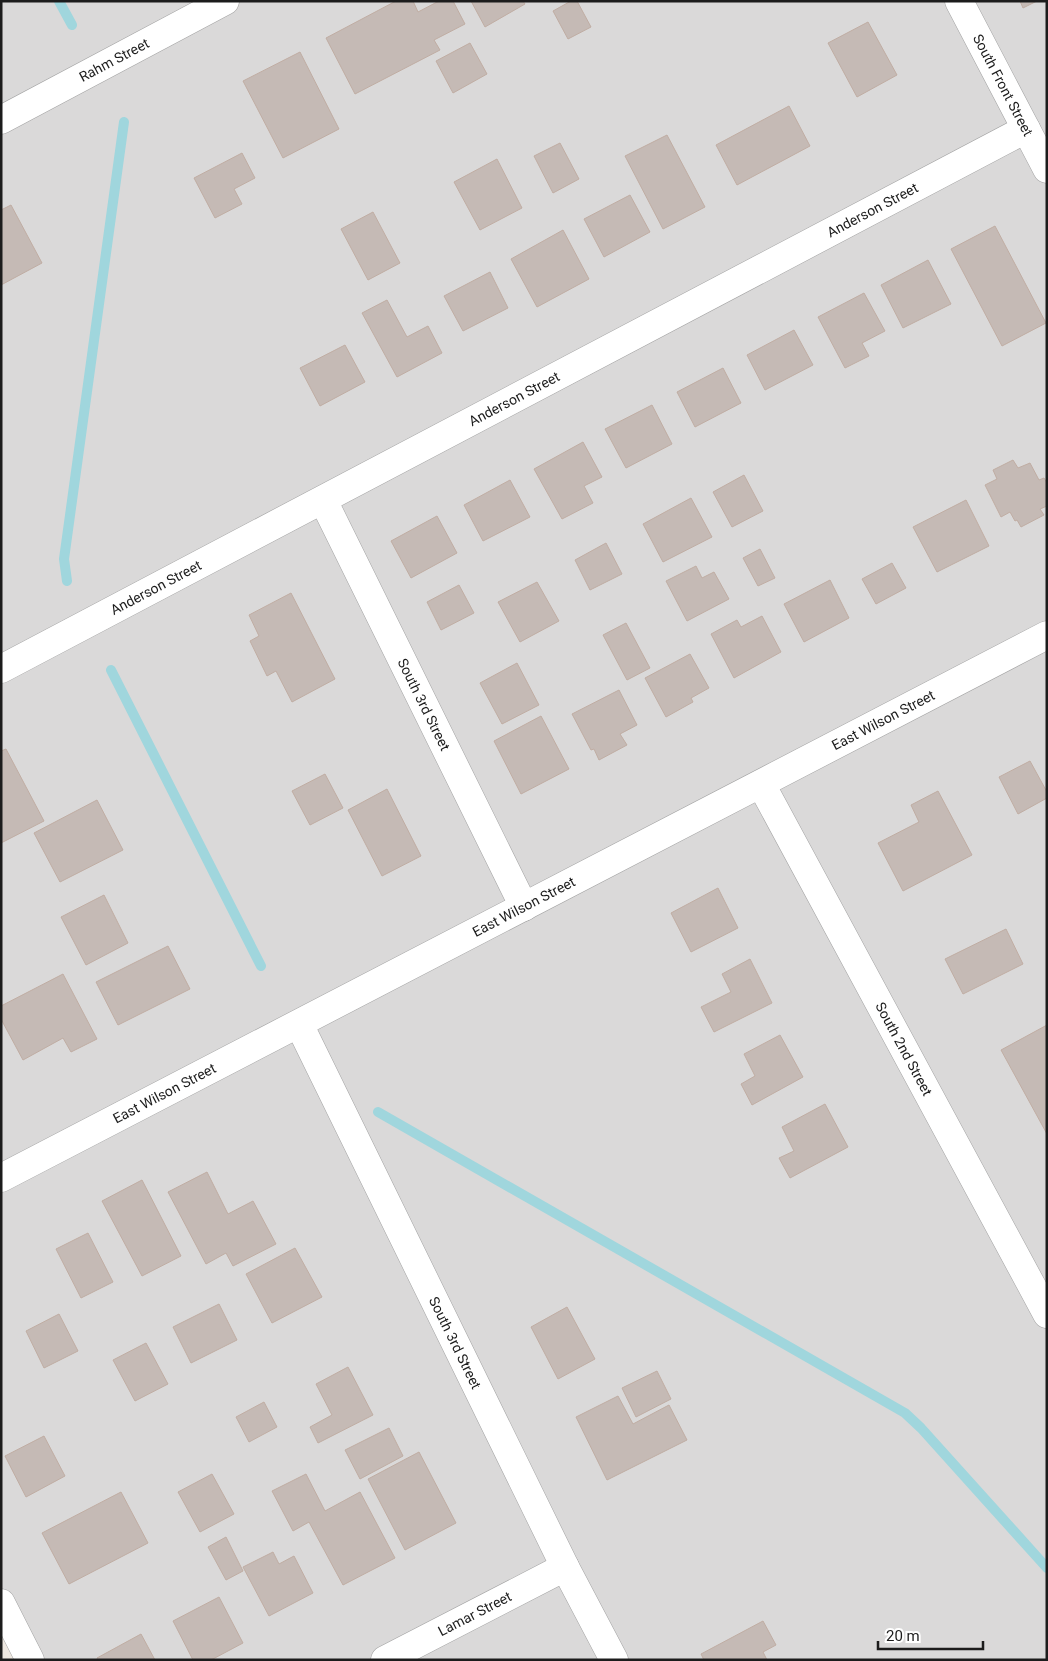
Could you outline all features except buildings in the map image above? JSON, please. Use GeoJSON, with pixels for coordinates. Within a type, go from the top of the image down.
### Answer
{"type":"FeatureCollection","features":[{"type":"Feature","properties":{"kind":"street","name":"Rahm Street"},"geometry":{"type":"LineString","coordinates":[[1,120],[225,1]]}},
{"type":"Feature","properties":{"kind":"street","name":"South Front Street"},"geometry":{"type":"LineString","coordinates":[[959,1],[1047,169]]}},
{"type":"Feature","properties":{"kind":"street","name":"Anderson Street"},"geometry":{"type":"LineString","coordinates":[[1,669],[1026,128]]}},
{"type":"Feature","properties":{"kind":"street","name":"South 3rd Street"},"geometry":{"type":"LineString","coordinates":[[323,500],[524,907]]}},
{"type":"Feature","properties":{"kind":"street","name":"East Wilson Street"},"geometry":{"type":"LineString","coordinates":[[1,1178],[1047,635]]}},
{"type":"Feature","properties":{"kind":"street","name":"South 2nd Street"},"geometry":{"type":"LineString","coordinates":[[761,784],[1047,1314]]}},
{"type":"Feature","properties":{"kind":"street","name":"South 3rd Street"},"geometry":{"type":"LineString","coordinates":[[299,1024],[565,1567],[614,1660]]}},
{"type":"Feature","properties":{"kind":"street","name":"Lamar Street"},"geometry":{"type":"LineString","coordinates":[[385,1660],[565,1567]]}},
{"type":"Feature","properties":{"kind":"street"},"geometry":{"type":"LineString","coordinates":[[1,1603],[30,1660]]}},
{"type":"Feature","properties":{"kind":"shaded area"},"geometry":{"type":"Polygon","coordinates":[[[1,1],[1047,1],[1047,1660],[16,1660],[1,1632],[1,1]]]}},
{"type":"Feature","properties":{"kind":"waterway"},"geometry":{"type":"LineString","coordinates":[[59,1],[72,25]]}},
{"type":"Feature","properties":{"kind":"waterway"},"geometry":{"type":"LineString","coordinates":[[67,581],[64,559],[124,122]]}},
{"type":"Feature","properties":{"kind":"waterway"},"geometry":{"type":"LineString","coordinates":[[111,670],[261,966]]}},
{"type":"Feature","properties":{"kind":"waterway"},"geometry":{"type":"LineString","coordinates":[[378,1112],[905,1413],[921,1428],[1047,1568]]}}]}
